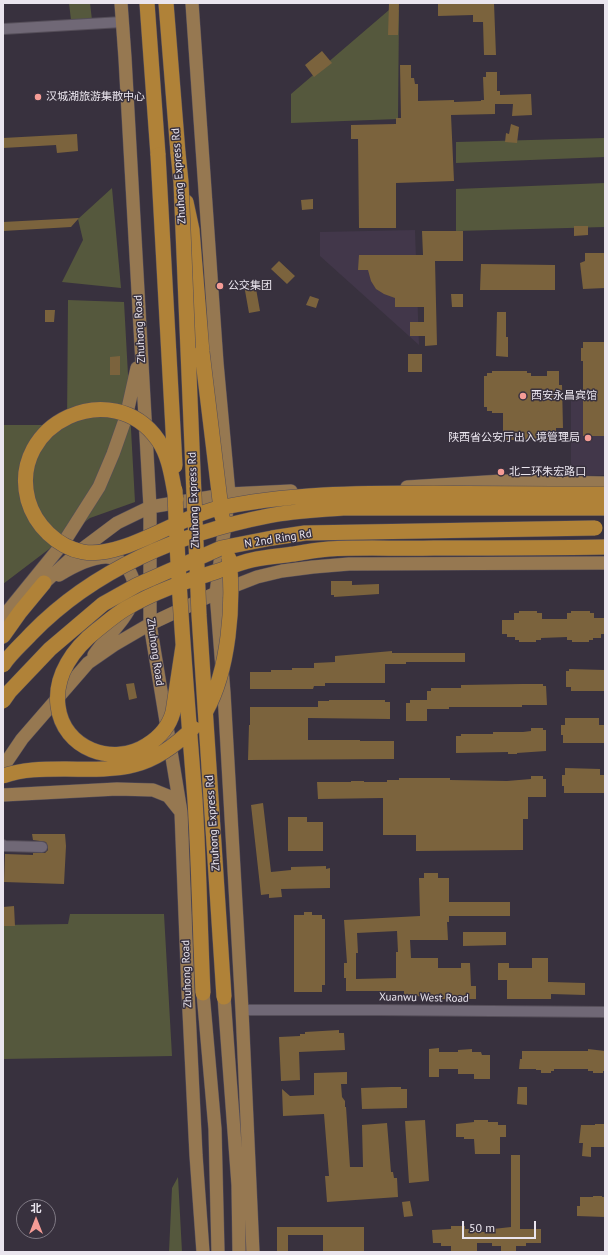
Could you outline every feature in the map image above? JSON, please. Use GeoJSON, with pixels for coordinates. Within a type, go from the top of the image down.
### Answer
{"type":"FeatureCollection","features":[{"type":"Feature","properties":{"kind":"highway","name":"Zhuhong Express Rd"},"geometry":{"type":"LineString","coordinates":[[147,3],[158,155],[183,646],[195,802],[203,994]]}},
{"type":"Feature","properties":{"kind":"highway","name":"Zhuhong Express Rd"},"geometry":{"type":"LineString","coordinates":[[166,3],[181,182],[199,615],[224,997]]}},
{"type":"Feature","properties":{"kind":"highway"},"geometry":{"type":"LineString","coordinates":[[3,776],[37,769],[105,770],[123,768],[156,757],[180,740],[204,715],[220,680],[229,623],[231,577],[230,558],[221,510],[202,352],[192,230],[181,182]]}},
{"type":"Feature","properties":{"kind":"highway"},"geometry":{"type":"LineString","coordinates":[[176,499],[168,461],[164,450],[157,439],[139,421],[116,411],[84,411],[66,417],[56,423],[38,441],[28,464],[26,489],[32,511],[38,521],[53,538],[72,549],[84,552],[107,552],[131,544],[187,519],[214,510],[298,496],[391,493],[605,494]]}},
{"type":"Feature","properties":{"kind":"highway","name":"N 2nd Ring Rd"},"geometry":{"type":"LineString","coordinates":[[3,665],[14,652],[62,605],[106,575],[129,562],[161,548],[219,527],[269,516],[343,508],[605,508]]}},
{"type":"Feature","properties":{"kind":"highway","name":"N 2nd Ring Rd"},"geometry":{"type":"LineString","coordinates":[[3,702],[10,691],[50,649],[103,604],[137,585],[221,548],[305,533],[600,528]]}},
{"type":"Feature","properties":{"kind":"highway"},"geometry":{"type":"LineString","coordinates":[[183,646],[173,712],[170,722],[162,733],[151,743],[141,749],[128,753],[112,755],[98,753],[83,745],[68,732],[62,721],[58,707],[58,692],[61,677],[76,649],[87,638],[125,610],[169,587],[251,560],[328,549],[605,547]]}},
{"type":"Feature","properties":{"kind":"highway"},"geometry":{"type":"LineString","coordinates":[[4,635],[20,612],[44,583]]}},
{"type":"Feature","properties":{"kind":"main road","name":"Zhuhong Road"},"geometry":{"type":"LineString","coordinates":[[121,3],[150,507],[150,624],[181,812],[190,1038],[203,1252]]}},
{"type":"Feature","properties":{"kind":"main road"},"geometry":{"type":"LineString","coordinates":[[192,3],[217,363],[229,494],[216,594],[224,701],[242,1010],[253,1252]]}},
{"type":"Feature","properties":{"kind":"main road"},"geometry":{"type":"LineString","coordinates":[[3,617],[64,542],[99,487],[114,454],[126,417],[141,347]]}},
{"type":"Feature","properties":{"kind":"main road"},"geometry":{"type":"LineString","coordinates":[[44,583],[66,562],[117,523],[150,507],[229,494],[502,481],[605,482]]}},
{"type":"Feature","properties":{"kind":"main road"},"geometry":{"type":"LineString","coordinates":[[3,767],[22,740],[88,663],[126,614],[132,602],[134,592],[132,575],[129,569],[117,560],[107,557],[95,559],[80,565],[44,583],[16,601],[4,635]]}},
{"type":"Feature","properties":{"kind":"main road"},"geometry":{"type":"LineString","coordinates":[[88,663],[114,645],[150,624],[256,577],[282,571],[327,566],[385,563],[605,563]]}},
{"type":"Feature","properties":{"kind":"main road"},"geometry":{"type":"LineString","coordinates":[[3,795],[117,789],[153,790],[168,796],[181,812]]}},
{"type":"Feature","properties":{"kind":"main road","name":"Zhuhong Road"},"geometry":{"type":"LineString","coordinates":[[203,994],[215,1129],[218,1252]]}},
{"type":"Feature","properties":{"kind":"main road"},"geometry":{"type":"LineString","coordinates":[[224,997],[238,1185],[239,1252]]}},
{"type":"Feature","properties":{"kind":"street"},"geometry":{"type":"LineString","coordinates":[[3,29],[122,22]]}},
{"type":"Feature","properties":{"kind":"street"},"geometry":{"type":"LineString","coordinates":[[3,845],[42,847]]}},
{"type":"Feature","properties":{"kind":"street","name":"Xuanwu West Road"},"geometry":{"type":"LineString","coordinates":[[242,1010],[605,1012]]}},
{"type":"Feature","properties":{"kind":"shaded area"},"geometry":{"type":"Polygon","coordinates":[[[415,230],[419,345],[320,256],[320,232],[415,230]]]}},
{"type":"Feature","properties":{"kind":"shaded area","name":"陕西省公安厅出入境管理局"},"geometry":{"type":"Polygon","coordinates":[[[571,399],[605,400],[605,475],[571,476],[571,399]]]}},
{"type":"Feature","properties":{"kind":"green space"},"geometry":{"type":"Polygon","coordinates":[[[69,3],[90,3],[92,20],[71,20],[69,3]]]}},
{"type":"Feature","properties":{"kind":"green space"},"geometry":{"type":"Polygon","coordinates":[[[389,10],[399,10],[398,119],[291,123],[291,94],[389,10]]]}},
{"type":"Feature","properties":{"kind":"green space"},"geometry":{"type":"Polygon","coordinates":[[[605,138],[605,157],[456,163],[456,142],[605,138]]]}},
{"type":"Feature","properties":{"kind":"green space"},"geometry":{"type":"Polygon","coordinates":[[[605,183],[605,227],[456,231],[456,189],[605,183]]]}},
{"type":"Feature","properties":{"kind":"green space"},"geometry":{"type":"Polygon","coordinates":[[[112,188],[121,288],[62,282],[83,240],[78,219],[112,188]]]}},
{"type":"Feature","properties":{"kind":"green space"},"geometry":{"type":"Polygon","coordinates":[[[68,300],[124,302],[135,502],[90,518],[3,584],[3,425],[67,425],[68,300]]]}},
{"type":"Feature","properties":{"kind":"green space"},"geometry":{"type":"Polygon","coordinates":[[[70,914],[164,914],[172,1056],[3,1059],[3,925],[68,924],[70,914]]]}},
{"type":"Feature","properties":{"kind":"green space"},"geometry":{"type":"Polygon","coordinates":[[[178,1177],[182,1252],[169,1252],[172,1188],[178,1177]]]}},
{"type":"Feature","properties":{"kind":"building"},"geometry":{"type":"Polygon","coordinates":[[[389,3],[399,3],[398,35],[388,35],[389,3]]]}},
{"type":"Feature","properties":{"kind":"building"},"geometry":{"type":"Polygon","coordinates":[[[438,3],[494,3],[496,55],[484,55],[483,22],[473,22],[473,15],[438,16],[438,3]]]}},
{"type":"Feature","properties":{"kind":"building"},"geometry":{"type":"Polygon","coordinates":[[[322,51],[332,63],[314,77],[305,65],[322,51]]]}},
{"type":"Feature","properties":{"kind":"building"},"geometry":{"type":"Polygon","coordinates":[[[400,65],[411,65],[411,78],[414,78],[415,84],[418,84],[418,101],[454,100],[454,102],[484,100],[483,77],[486,77],[486,72],[497,72],[497,91],[500,91],[500,95],[531,94],[532,115],[512,116],[513,104],[495,104],[495,114],[451,115],[454,181],[396,183],[396,228],[359,228],[358,139],[351,139],[351,125],[396,124],[396,118],[401,118],[400,65]]]}},
{"type":"Feature","properties":{"kind":"building"},"geometry":{"type":"Polygon","coordinates":[[[511,124],[519,127],[517,143],[505,142],[506,133],[509,134],[511,124]]]}},
{"type":"Feature","properties":{"kind":"building"},"geometry":{"type":"Polygon","coordinates":[[[77,134],[78,151],[57,153],[56,145],[3,148],[3,138],[77,134]]]}},
{"type":"Feature","properties":{"kind":"building"},"geometry":{"type":"Polygon","coordinates":[[[313,199],[313,209],[302,210],[301,200],[313,199]]]}},
{"type":"Feature","properties":{"kind":"building"},"geometry":{"type":"Polygon","coordinates":[[[79,218],[71,227],[3,231],[3,222],[79,218]]]}},
{"type":"Feature","properties":{"kind":"building"},"geometry":{"type":"Polygon","coordinates":[[[574,226],[588,226],[588,235],[574,236],[574,226]]]}},
{"type":"Feature","properties":{"kind":"building"},"geometry":{"type":"Polygon","coordinates":[[[422,231],[463,231],[463,261],[435,261],[437,345],[425,346],[425,336],[410,336],[410,322],[424,322],[424,307],[395,307],[395,298],[376,289],[371,281],[368,270],[358,270],[359,255],[423,255],[422,231]]]}},
{"type":"Feature","properties":{"kind":"building"},"geometry":{"type":"Polygon","coordinates":[[[585,253],[605,253],[605,288],[583,289],[580,263],[585,261],[585,253]]]}},
{"type":"Feature","properties":{"kind":"building"},"geometry":{"type":"Polygon","coordinates":[[[279,261],[295,276],[287,284],[271,269],[279,261]]]}},
{"type":"Feature","properties":{"kind":"building"},"geometry":{"type":"Polygon","coordinates":[[[481,264],[555,265],[555,290],[480,290],[481,264]]]}},
{"type":"Feature","properties":{"kind":"building"},"geometry":{"type":"Polygon","coordinates":[[[255,283],[260,311],[249,313],[244,285],[255,283]]]}},
{"type":"Feature","properties":{"kind":"building"},"geometry":{"type":"Polygon","coordinates":[[[451,294],[463,294],[463,307],[452,307],[451,294]]]}},
{"type":"Feature","properties":{"kind":"building"},"geometry":{"type":"Polygon","coordinates":[[[310,296],[319,299],[316,308],[306,305],[310,296]]]}},
{"type":"Feature","properties":{"kind":"building"},"geometry":{"type":"Polygon","coordinates":[[[45,310],[55,310],[54,322],[45,322],[45,310]]]}},
{"type":"Feature","properties":{"kind":"building"},"geometry":{"type":"Polygon","coordinates":[[[497,312],[506,312],[508,357],[496,356],[497,312]]]}},
{"type":"Feature","properties":{"kind":"building"},"geometry":{"type":"Polygon","coordinates":[[[583,342],[605,342],[605,436],[583,436],[583,361],[581,361],[581,348],[583,348],[583,342]]]}},
{"type":"Feature","properties":{"kind":"building"},"geometry":{"type":"Polygon","coordinates":[[[408,354],[422,354],[422,372],[408,372],[408,354]]]}},
{"type":"Feature","properties":{"kind":"building"},"geometry":{"type":"Polygon","coordinates":[[[120,356],[120,375],[110,375],[110,357],[120,356]]]}},
{"type":"Feature","properties":{"kind":"building","name":"西安永昌宾馆"},"geometry":{"type":"Polygon","coordinates":[[[492,371],[527,371],[527,373],[531,373],[531,376],[547,376],[547,371],[559,371],[559,385],[562,385],[563,428],[556,428],[556,440],[503,440],[503,413],[492,413],[492,411],[487,411],[487,407],[484,407],[484,376],[487,376],[487,373],[492,373],[492,371]]]}},
{"type":"Feature","properties":{"kind":"building"},"geometry":{"type":"Polygon","coordinates":[[[331,581],[352,581],[352,585],[379,584],[379,594],[334,597],[334,595],[331,595],[331,581]]]}},
{"type":"Feature","properties":{"kind":"building"},"geometry":{"type":"Polygon","coordinates":[[[519,611],[537,611],[537,613],[542,613],[542,619],[567,619],[567,613],[571,613],[571,611],[590,611],[590,613],[594,613],[594,618],[605,618],[605,634],[601,634],[601,638],[593,638],[593,640],[589,640],[589,642],[572,642],[572,640],[567,640],[567,637],[541,638],[541,640],[536,640],[536,642],[519,642],[519,640],[515,640],[515,637],[507,637],[507,634],[502,634],[502,620],[514,620],[514,613],[519,613],[519,611]]]}},
{"type":"Feature","properties":{"kind":"building"},"geometry":{"type":"Polygon","coordinates":[[[392,651],[392,653],[465,653],[465,662],[406,662],[406,664],[385,664],[385,683],[325,683],[325,686],[314,686],[313,689],[250,689],[250,672],[292,670],[292,668],[314,668],[314,663],[335,662],[335,656],[392,651]]]}},
{"type":"Feature","properties":{"kind":"building"},"geometry":{"type":"Polygon","coordinates":[[[569,669],[605,670],[604,691],[571,691],[571,687],[566,687],[566,671],[569,671],[569,669]]]}},
{"type":"Feature","properties":{"kind":"building"},"geometry":{"type":"Polygon","coordinates":[[[134,683],[137,698],[129,700],[126,684],[134,683]]]}},
{"type":"Feature","properties":{"kind":"building"},"geometry":{"type":"Polygon","coordinates":[[[543,684],[543,686],[546,686],[547,705],[522,705],[522,707],[449,707],[449,709],[427,709],[427,721],[406,721],[406,703],[410,703],[410,700],[427,700],[427,691],[431,691],[431,688],[461,688],[461,685],[543,684]]]}},
{"type":"Feature","properties":{"kind":"building"},"geometry":{"type":"Polygon","coordinates":[[[385,700],[385,702],[390,702],[390,719],[308,718],[308,740],[394,741],[394,759],[248,760],[250,707],[318,707],[318,701],[385,700]]]}},
{"type":"Feature","properties":{"kind":"building"},"geometry":{"type":"Polygon","coordinates":[[[565,718],[599,718],[599,725],[605,725],[605,743],[563,743],[561,725],[565,725],[565,718]]]}},
{"type":"Feature","properties":{"kind":"building"},"geometry":{"type":"Polygon","coordinates":[[[531,728],[543,728],[543,730],[546,730],[546,751],[517,754],[508,754],[508,752],[456,753],[456,736],[461,736],[461,734],[523,732],[531,731],[531,728]]]}},
{"type":"Feature","properties":{"kind":"building"},"geometry":{"type":"Polygon","coordinates":[[[565,768],[600,769],[600,775],[605,775],[605,793],[564,793],[564,786],[562,786],[562,775],[565,775],[565,768]]]}},
{"type":"Feature","properties":{"kind":"building"},"geometry":{"type":"Polygon","coordinates":[[[531,776],[543,776],[543,779],[546,779],[546,797],[528,797],[528,819],[523,819],[523,850],[416,851],[416,835],[383,835],[383,798],[318,799],[317,782],[387,782],[387,780],[399,780],[399,778],[450,778],[450,780],[507,781],[531,779],[531,776]]]}},
{"type":"Feature","properties":{"kind":"building"},"geometry":{"type":"Polygon","coordinates":[[[263,803],[271,872],[291,870],[291,867],[326,866],[326,869],[330,868],[330,888],[281,889],[282,897],[269,898],[269,894],[261,895],[251,805],[263,803]]]}},
{"type":"Feature","properties":{"kind":"building"},"geometry":{"type":"Polygon","coordinates":[[[288,817],[307,817],[307,822],[323,822],[323,851],[288,851],[288,817]]]}},
{"type":"Feature","properties":{"kind":"building"},"geometry":{"type":"Polygon","coordinates":[[[32,834],[65,834],[66,846],[64,884],[4,882],[5,854],[33,855],[33,853],[45,853],[48,850],[46,842],[33,840],[32,834]]]}},
{"type":"Feature","properties":{"kind":"building"},"geometry":{"type":"Polygon","coordinates":[[[424,873],[438,873],[438,878],[449,878],[449,902],[510,902],[510,916],[449,916],[449,922],[447,922],[448,940],[410,940],[411,958],[438,958],[438,968],[461,968],[461,963],[470,963],[471,986],[476,986],[476,999],[423,999],[423,996],[404,997],[404,991],[346,991],[344,963],[347,963],[344,920],[420,916],[419,878],[424,878],[424,873]],[[397,931],[357,933],[358,953],[356,953],[356,979],[396,978],[396,952],[398,952],[397,931]]]}},
{"type":"Feature","properties":{"kind":"building"},"geometry":{"type":"Polygon","coordinates":[[[14,906],[15,926],[3,926],[3,907],[14,906]]]}},
{"type":"Feature","properties":{"kind":"building"},"geometry":{"type":"Polygon","coordinates":[[[304,912],[312,912],[312,915],[322,915],[322,919],[325,919],[325,985],[322,985],[322,992],[294,992],[294,915],[304,915],[304,912]]]}},
{"type":"Feature","properties":{"kind":"building"},"geometry":{"type":"Polygon","coordinates":[[[463,932],[506,932],[506,945],[463,946],[463,932]]]}},
{"type":"Feature","properties":{"kind":"building"},"geometry":{"type":"Polygon","coordinates":[[[532,958],[548,958],[548,982],[585,983],[585,995],[551,994],[551,999],[507,999],[507,980],[498,980],[498,963],[509,963],[509,968],[532,968],[532,958]]]}},
{"type":"Feature","properties":{"kind":"building"},"geometry":{"type":"Polygon","coordinates":[[[339,1030],[339,1033],[344,1033],[345,1050],[299,1052],[300,1080],[281,1081],[279,1037],[300,1036],[300,1034],[305,1034],[305,1032],[339,1030]]]}},
{"type":"Feature","properties":{"kind":"building"},"geometry":{"type":"Polygon","coordinates":[[[439,1048],[439,1052],[458,1052],[458,1050],[472,1049],[472,1052],[481,1052],[482,1055],[490,1055],[490,1079],[474,1079],[474,1074],[458,1074],[458,1069],[439,1069],[439,1077],[429,1077],[429,1049],[439,1048]]]}},
{"type":"Feature","properties":{"kind":"building"},"geometry":{"type":"Polygon","coordinates":[[[588,1049],[605,1051],[605,1071],[603,1071],[603,1073],[593,1073],[593,1071],[588,1071],[588,1069],[554,1069],[551,1073],[541,1073],[541,1070],[536,1069],[519,1069],[520,1059],[522,1059],[522,1051],[588,1051],[588,1049]]]}},
{"type":"Feature","properties":{"kind":"building"},"geometry":{"type":"Polygon","coordinates":[[[347,1072],[347,1084],[341,1084],[342,1097],[345,1101],[346,1107],[350,1167],[363,1167],[362,1125],[387,1123],[391,1172],[393,1172],[394,1178],[397,1178],[398,1197],[327,1202],[325,1176],[329,1176],[324,1114],[283,1116],[282,1089],[290,1096],[314,1095],[314,1073],[347,1072]]]}},
{"type":"Feature","properties":{"kind":"building"},"geometry":{"type":"Polygon","coordinates":[[[401,1087],[401,1089],[407,1089],[407,1108],[362,1109],[361,1088],[401,1087]]]}},
{"type":"Feature","properties":{"kind":"building"},"geometry":{"type":"Polygon","coordinates":[[[518,1087],[527,1087],[527,1105],[517,1104],[518,1087]]]}},
{"type":"Feature","properties":{"kind":"building"},"geometry":{"type":"Polygon","coordinates":[[[425,1120],[429,1181],[409,1183],[405,1121],[425,1120]]]}},
{"type":"Feature","properties":{"kind":"building"},"geometry":{"type":"Polygon","coordinates":[[[474,1120],[488,1120],[488,1122],[498,1122],[498,1125],[506,1125],[506,1137],[500,1137],[500,1154],[475,1154],[474,1139],[456,1137],[456,1124],[474,1122],[474,1120]]]}},
{"type":"Feature","properties":{"kind":"building"},"geometry":{"type":"Polygon","coordinates":[[[581,1125],[605,1125],[605,1147],[591,1147],[591,1157],[582,1156],[583,1143],[579,1143],[581,1125]]]}},
{"type":"Feature","properties":{"kind":"building"},"geometry":{"type":"Polygon","coordinates":[[[511,1155],[520,1155],[520,1229],[541,1229],[541,1243],[526,1243],[526,1246],[516,1246],[516,1251],[501,1251],[501,1246],[492,1246],[492,1243],[477,1243],[477,1252],[455,1252],[451,1251],[451,1246],[441,1246],[441,1243],[433,1243],[432,1230],[451,1229],[451,1226],[465,1226],[465,1229],[475,1229],[475,1232],[493,1232],[493,1229],[511,1227],[511,1155]]]}},
{"type":"Feature","properties":{"kind":"building"},"geometry":{"type":"Polygon","coordinates":[[[580,1197],[605,1197],[605,1217],[577,1216],[577,1206],[580,1206],[580,1197]]]}},
{"type":"Feature","properties":{"kind":"building"},"geometry":{"type":"Polygon","coordinates":[[[410,1201],[413,1216],[404,1217],[402,1202],[410,1201]]]}},
{"type":"Feature","properties":{"kind":"building"},"geometry":{"type":"Polygon","coordinates":[[[277,1227],[364,1227],[364,1252],[323,1252],[323,1235],[288,1235],[288,1252],[277,1252],[277,1227]]]}},
{"type":"Feature","properties":{"kind":"place","name":"汉城湖旅游集散中心"},"geometry":{"type":"Point","coordinates":[38,97]}},
{"type":"Feature","properties":{"kind":"place","name":"公交集团"},"geometry":{"type":"Point","coordinates":[220,286]}},
{"type":"Feature","properties":{"kind":"place","name":"西安永昌宾馆"},"geometry":{"type":"Point","coordinates":[523,396]}},
{"type":"Feature","properties":{"kind":"place","name":"陕西省公安厅出入境管理局"},"geometry":{"type":"Point","coordinates":[588,438]}},
{"type":"Feature","properties":{"kind":"place","name":"北二环朱宏路口"},"geometry":{"type":"Point","coordinates":[501,472]}}]}
